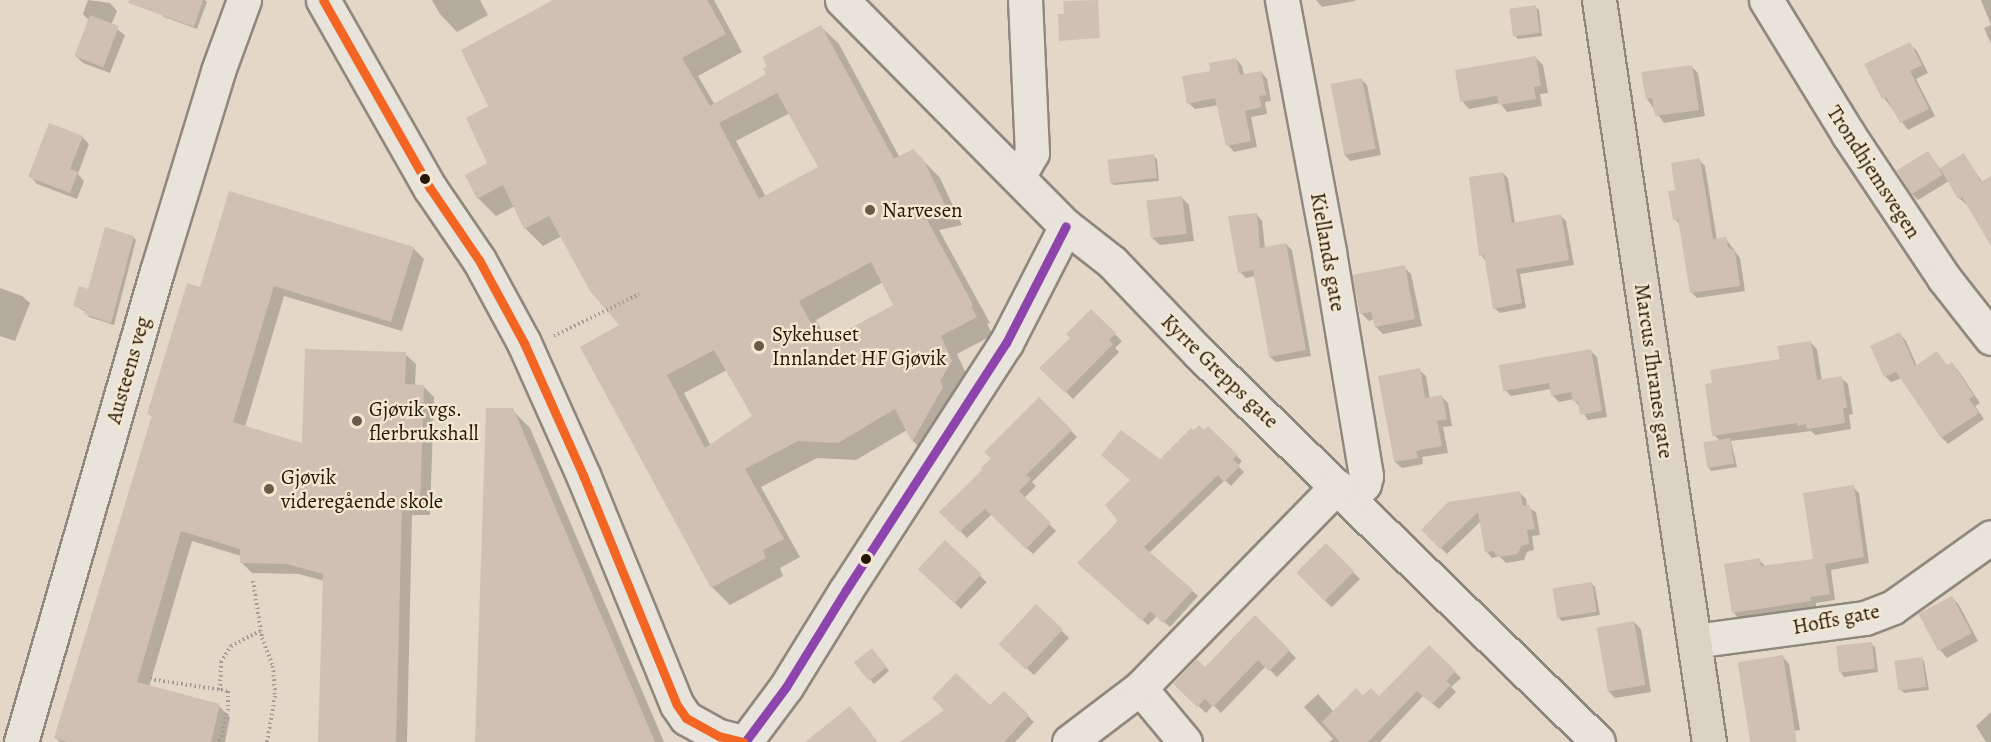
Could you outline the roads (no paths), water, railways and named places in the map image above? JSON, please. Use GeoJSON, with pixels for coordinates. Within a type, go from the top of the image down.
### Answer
{"type":"FeatureCollection","features":[{"type":"Feature","properties":{"kind":"main road","name":"Marcus Thranes gate"},"geometry":{"type":"LineString","coordinates":[[1599,0],[1709,742]]}},
{"type":"Feature","properties":{"kind":"street","name":"Austeens veg"},"geometry":{"type":"LineString","coordinates":[[21,742],[160,260],[218,71],[244,0]]}},
{"type":"Feature","properties":{"kind":"street"},"geometry":{"type":"LineString","coordinates":[[323,0],[430,188],[479,260],[524,343],[583,475],[678,705],[686,718],[719,736],[744,742],[786,687],[1006,343],[1066,226]]}},
{"type":"Feature","properties":{"kind":"street","name":"Kyrre Grepps gate"},"geometry":{"type":"LineString","coordinates":[[842,0],[1066,226],[1112,262],[1198,353],[1598,742]]}},
{"type":"Feature","properties":{"kind":"street"},"geometry":{"type":"LineString","coordinates":[[1018,177],[1032,153],[1025,0]]}},
{"type":"Feature","properties":{"kind":"street","name":"Kiellands gate"},"geometry":{"type":"LineString","coordinates":[[1069,742],[1140,688],[1343,492],[1364,483],[1366,476],[1329,252],[1282,0]]}},
{"type":"Feature","properties":{"kind":"street","name":"Trondhjemsvegen"},"geometry":{"type":"LineString","coordinates":[[1766,0],[1848,134],[1944,278],[1991,338]]}},
{"type":"Feature","properties":{"kind":"street","name":"Hoffs gate"},"geometry":{"type":"LineString","coordinates":[[1694,641],[1865,618],[1893,607],[1991,537]]}},
{"type":"Feature","properties":{"kind":"street"},"geometry":{"type":"LineString","coordinates":[[1140,688],[1185,742]]}},
{"type":"Feature","properties":{"kind":"place","name":"Narvesen"},"geometry":{"type":"Point","coordinates":[870,210]}},
{"type":"Feature","properties":{"kind":"place","name":"Sykehuset Innlandet HF Gjøvik"},"geometry":{"type":"Point","coordinates":[759,346]}},
{"type":"Feature","properties":{"kind":"place","name":"Gjøvik vgs. flerbrukshall"},"geometry":{"type":"Point","coordinates":[357,421]}},
{"type":"Feature","properties":{"kind":"place","name":"Gjøvik videregående skole"},"geometry":{"type":"Point","coordinates":[269,489]}}]}
